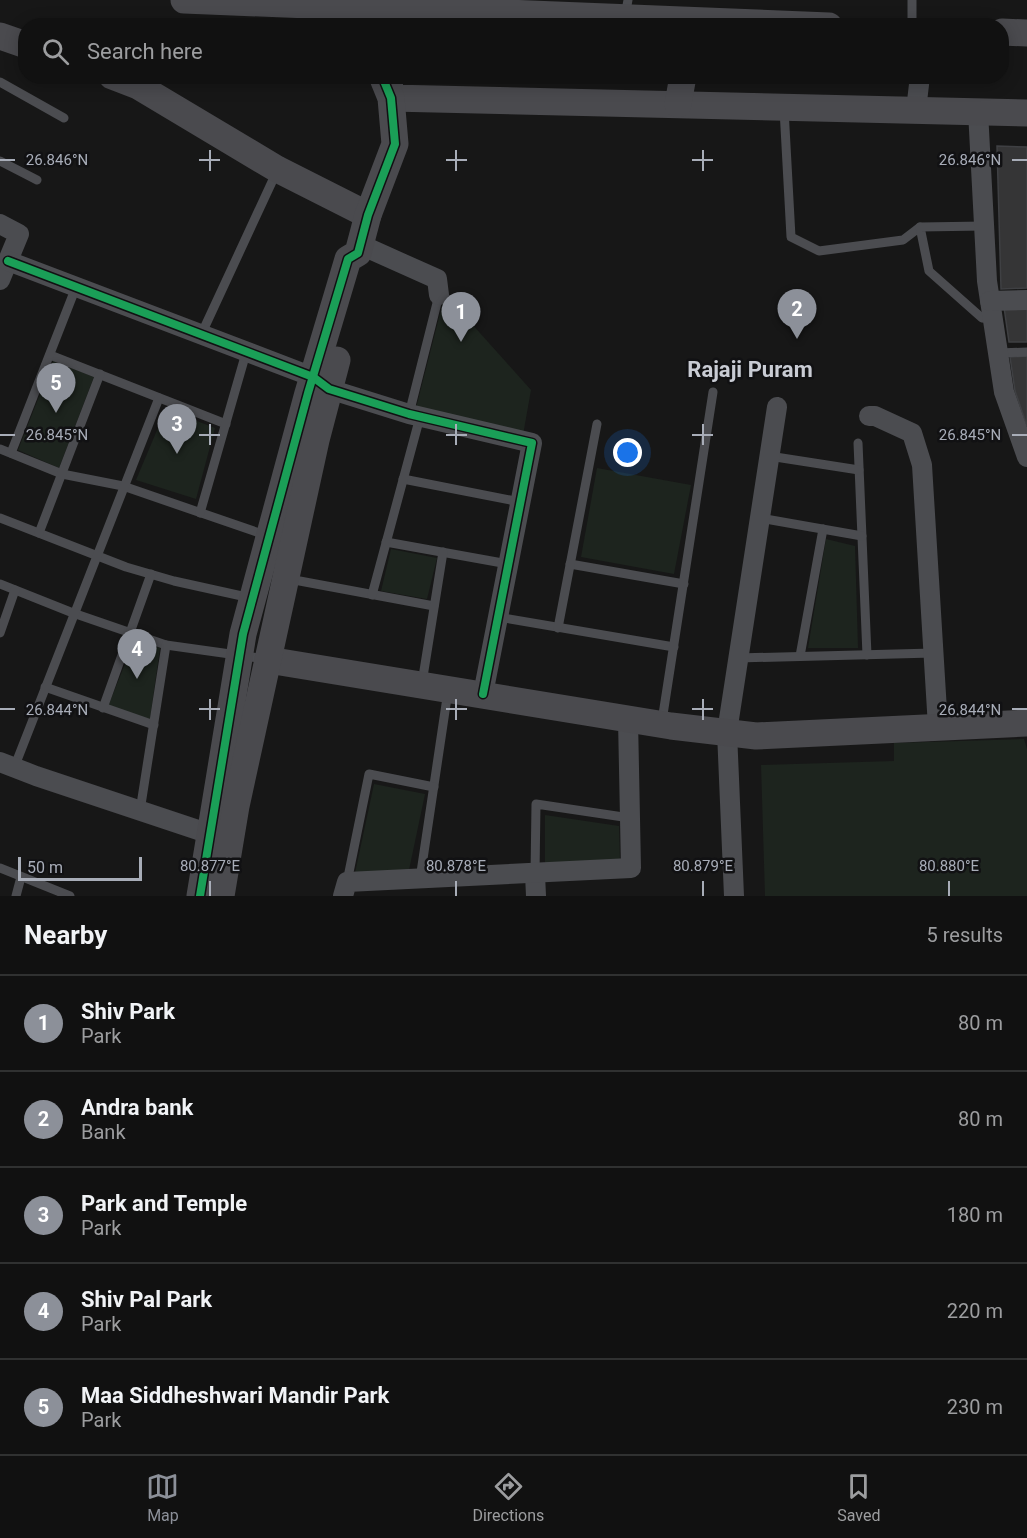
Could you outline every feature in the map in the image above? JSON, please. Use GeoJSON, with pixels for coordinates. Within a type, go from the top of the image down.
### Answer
{"type":"FeatureCollection","features":[{"type":"Feature","properties":{"kind":"street"},"geometry":{"type":"LineString","coordinates":[[184,0],[244,1],[357,17],[390,18],[626,9],[731,18]]}},
{"type":"Feature","properties":{"kind":"street"},"geometry":{"type":"LineString","coordinates":[[1009,32],[1027,33]]}},
{"type":"Feature","properties":{"kind":"street"},"geometry":{"type":"LineString","coordinates":[[0,36],[18,42]]}},
{"type":"Feature","properties":{"kind":"street"},"geometry":{"type":"LineString","coordinates":[[133,84],[278,169],[368,215]]}},
{"type":"Feature","properties":{"kind":"street"},"geometry":{"type":"LineString","coordinates":[[221,896],[221,838],[239,655],[270,537],[363,263],[359,249],[368,215],[395,144],[387,84],[678,104],[1027,112]]}},
{"type":"Feature","properties":{"kind":"street"},"geometry":{"type":"LineString","coordinates":[[678,104],[682,84]]}},
{"type":"Feature","properties":{"kind":"street"},"geometry":{"type":"LineString","coordinates":[[916,110],[919,84]]}},
{"type":"Feature","properties":{"kind":"street"},"geometry":{"type":"LineString","coordinates":[[978,111],[991,310],[1004,392],[1027,457]]}},
{"type":"Feature","properties":{"kind":"street"},"geometry":{"type":"LineString","coordinates":[[0,224],[18,234],[0,280]]}},
{"type":"Feature","properties":{"kind":"street"},"geometry":{"type":"LineString","coordinates":[[359,249],[437,279],[439,295]]}},
{"type":"Feature","properties":{"kind":"street"},"geometry":{"type":"LineString","coordinates":[[8,261],[321,383],[414,415],[532,443],[483,694]]}},
{"type":"Feature","properties":{"kind":"street"},"geometry":{"type":"LineString","coordinates":[[991,310],[1027,300]]}},
{"type":"Feature","properties":{"kind":"street"},"geometry":{"type":"LineString","coordinates":[[200,896],[221,838],[236,806],[286,578],[321,383]]}},
{"type":"Feature","properties":{"kind":"street"},"geometry":{"type":"LineString","coordinates":[[734,896],[727,732],[777,407]]}},
{"type":"Feature","properties":{"kind":"street"},"geometry":{"type":"LineString","coordinates":[[869,416],[875,416],[912,433],[922,465],[938,727]]}},
{"type":"Feature","properties":{"kind":"street"},"geometry":{"type":"LineString","coordinates":[[268,660],[449,688],[662,725],[756,736],[1027,723]]}},
{"type":"Feature","properties":{"kind":"street"},"geometry":{"type":"LineString","coordinates":[[345,889],[420,879],[631,868],[628,719]]}},
{"type":"Feature","properties":{"kind":"street"},"geometry":{"type":"LineString","coordinates":[[7,765],[221,838]]}},
{"type":"Feature","properties":{"kind":"street"},"geometry":{"type":"LineString","coordinates":[[535,874],[536,896]]}},
{"type":"Feature","properties":{"kind":"lane"},"geometry":{"type":"LineString","coordinates":[[912,0],[912,18]]}},
{"type":"Feature","properties":{"kind":"lane"},"geometry":{"type":"LineString","coordinates":[[0,82],[64,118]]}},
{"type":"Feature","properties":{"kind":"lane"},"geometry":{"type":"LineString","coordinates":[[784,107],[791,237],[819,251],[903,240],[920,227],[984,226]]}},
{"type":"Feature","properties":{"kind":"lane"},"geometry":{"type":"LineString","coordinates":[[0,161],[37,180]]}},
{"type":"Feature","properties":{"kind":"lane"},"geometry":{"type":"LineString","coordinates":[[201,335],[278,169]]}},
{"type":"Feature","properties":{"kind":"lane"},"geometry":{"type":"LineString","coordinates":[[920,227],[929,271],[982,318],[991,310]]}},
{"type":"Feature","properties":{"kind":"lane"},"geometry":{"type":"LineString","coordinates":[[11,453],[76,287]]}},
{"type":"Feature","properties":{"kind":"lane"},"geometry":{"type":"LineString","coordinates":[[372,595],[403,479],[439,295]]}},
{"type":"Feature","properties":{"kind":"lane"},"geometry":{"type":"LineString","coordinates":[[998,353],[1027,352]]}},
{"type":"Feature","properties":{"kind":"lane"},"geometry":{"type":"LineString","coordinates":[[200,513],[246,353]]}},
{"type":"Feature","properties":{"kind":"lane"},"geometry":{"type":"LineString","coordinates":[[50,355],[226,424]]}},
{"type":"Feature","properties":{"kind":"lane"},"geometry":{"type":"LineString","coordinates":[[39,533],[100,374]]}},
{"type":"Feature","properties":{"kind":"lane"},"geometry":{"type":"LineString","coordinates":[[662,725],[713,392]]}},
{"type":"Feature","properties":{"kind":"lane"},"geometry":{"type":"LineString","coordinates":[[7,765],[45,687],[95,555],[159,398]]}},
{"type":"Feature","properties":{"kind":"lane"},"geometry":{"type":"LineString","coordinates":[[558,628],[597,424]]}},
{"type":"Feature","properties":{"kind":"lane"},"geometry":{"type":"LineString","coordinates":[[858,443],[867,655]]}},
{"type":"Feature","properties":{"kind":"lane"},"geometry":{"type":"LineString","coordinates":[[0,449],[62,474],[123,486],[270,537]]}},
{"type":"Feature","properties":{"kind":"lane"},"geometry":{"type":"LineString","coordinates":[[769,456],[859,470]]}},
{"type":"Feature","properties":{"kind":"lane"},"geometry":{"type":"LineString","coordinates":[[403,479],[520,502]]}},
{"type":"Feature","properties":{"kind":"lane"},"geometry":{"type":"LineString","coordinates":[[0,518],[151,574],[253,598]]}},
{"type":"Feature","properties":{"kind":"lane"},"geometry":{"type":"LineString","coordinates":[[760,518],[862,536]]}},
{"type":"Feature","properties":{"kind":"lane"},"geometry":{"type":"LineString","coordinates":[[800,656],[823,529]]}},
{"type":"Feature","properties":{"kind":"lane"},"geometry":{"type":"LineString","coordinates":[[386,542],[508,564]]}},
{"type":"Feature","properties":{"kind":"lane"},"geometry":{"type":"LineString","coordinates":[[422,684],[443,552]]}},
{"type":"Feature","properties":{"kind":"lane"},"geometry":{"type":"LineString","coordinates":[[570,564],[684,584]]}},
{"type":"Feature","properties":{"kind":"lane"},"geometry":{"type":"LineString","coordinates":[[103,708],[151,574]]}},
{"type":"Feature","properties":{"kind":"lane"},"geometry":{"type":"LineString","coordinates":[[286,578],[434,606]]}},
{"type":"Feature","properties":{"kind":"lane"},"geometry":{"type":"LineString","coordinates":[[0,584],[73,613],[166,645],[268,660]]}},
{"type":"Feature","properties":{"kind":"lane"},"geometry":{"type":"LineString","coordinates":[[0,633],[15,590]]}},
{"type":"Feature","properties":{"kind":"lane"},"geometry":{"type":"LineString","coordinates":[[498,617],[674,647]]}},
{"type":"Feature","properties":{"kind":"lane"},"geometry":{"type":"LineString","coordinates":[[140,811],[166,645]]}},
{"type":"Feature","properties":{"kind":"lane"},"geometry":{"type":"LineString","coordinates":[[738,658],[933,653]]}},
{"type":"Feature","properties":{"kind":"lane"},"geometry":{"type":"LineString","coordinates":[[45,687],[154,725]]}},
{"type":"Feature","properties":{"kind":"lane"},"geometry":{"type":"LineString","coordinates":[[420,879],[449,688]]}},
{"type":"Feature","properties":{"kind":"lane"},"geometry":{"type":"LineString","coordinates":[[345,889],[369,774],[434,787]]}},
{"type":"Feature","properties":{"kind":"lane"},"geometry":{"type":"LineString","coordinates":[[535,874],[536,804],[630,818]]}},
{"type":"Feature","properties":{"kind":"lane"},"geometry":{"type":"LineString","coordinates":[[0,868],[70,896]]}},
{"type":"Feature","properties":{"kind":"lane"},"geometry":{"type":"LineString","coordinates":[[16,896],[21,877]]}},
{"type":"Feature","properties":{"kind":"shaded area"},"geometry":{"type":"Polygon","coordinates":[[[445,294],[531,390],[523,435],[416,408],[445,294]]]}},
{"type":"Feature","properties":{"kind":"shaded area"},"geometry":{"type":"Polygon","coordinates":[[[53,361],[94,377],[59,468],[18,450],[53,361]]]}},
{"type":"Feature","properties":{"kind":"shaded area"},"geometry":{"type":"Polygon","coordinates":[[[166,409],[215,428],[196,499],[136,480],[166,409]]]}},
{"type":"Feature","properties":{"kind":"shaded area"},"geometry":{"type":"Polygon","coordinates":[[[597,468],[691,485],[674,574],[581,557],[597,468]]]}},
{"type":"Feature","properties":{"kind":"shaded area"},"geometry":{"type":"Polygon","coordinates":[[[826,539],[855,546],[858,648],[808,648],[826,539]]]}},
{"type":"Feature","properties":{"kind":"shaded area"},"geometry":{"type":"Polygon","coordinates":[[[391,549],[437,558],[427,599],[381,591],[391,549]]]}},
{"type":"Feature","properties":{"kind":"shaded area"},"geometry":{"type":"Polygon","coordinates":[[[135,639],[160,648],[150,719],[107,709],[135,639]]]}},
{"type":"Feature","properties":{"kind":"shaded area"},"geometry":{"type":"Polygon","coordinates":[[[1024,739],[1027,749],[1027,896],[765,896],[761,765],[894,761],[894,743],[1024,739]]]}},
{"type":"Feature","properties":{"kind":"shaded area"},"geometry":{"type":"Polygon","coordinates":[[[374,784],[425,794],[409,870],[355,873],[374,784]]]}},
{"type":"Feature","properties":{"kind":"shaded area"},"geometry":{"type":"Polygon","coordinates":[[[545,815],[619,826],[620,862],[545,865],[545,815]]]}},
{"type":"Feature","properties":{"kind":"building"},"geometry":{"type":"Polygon","coordinates":[[[997,146],[1027,147],[1027,288],[1001,289],[997,146]]]}},
{"type":"Feature","properties":{"kind":"building"},"geometry":{"type":"Polygon","coordinates":[[[1027,303],[1027,342],[1009,342],[1004,307],[1027,303]]]}},
{"type":"Feature","properties":{"kind":"building"},"geometry":{"type":"Polygon","coordinates":[[[1027,356],[1027,426],[1015,391],[1010,357],[1027,356]]]}},
{"type":"Feature","properties":{"kind":"cycle path"},"geometry":{"type":"LineString","coordinates":[[200,896],[243,634],[308,393],[348,259],[358,253],[368,215],[395,144],[391,98],[385,84]]}},
{"type":"Feature","properties":{"kind":"cycle path"},"geometry":{"type":"LineString","coordinates":[[8,261],[313,377],[329,389],[409,414],[532,443],[483,694]]}},
{"type":"Feature","properties":{"kind":"place","name":"Andra bank"},"geometry":{"type":"Point","coordinates":[797,339]}},
{"type":"Feature","properties":{"kind":"place","name":"Shiv Park"},"geometry":{"type":"Point","coordinates":[461,342]}},
{"type":"Feature","properties":{"kind":"place","name":"Maa Siddheshwari Mandir Park"},"geometry":{"type":"Point","coordinates":[56,413]}},
{"type":"Feature","properties":{"kind":"place","name":"Park and Temple"},"geometry":{"type":"Point","coordinates":[177,454]}},
{"type":"Feature","properties":{"kind":"place","name":"Shiv Pal Park"},"geometry":{"type":"Point","coordinates":[137,679]}},
{"type":"Feature","properties":{"kind":"district","name":"Rajaji Puram"},"geometry":{"type":"Point","coordinates":[750,369]}}]}
